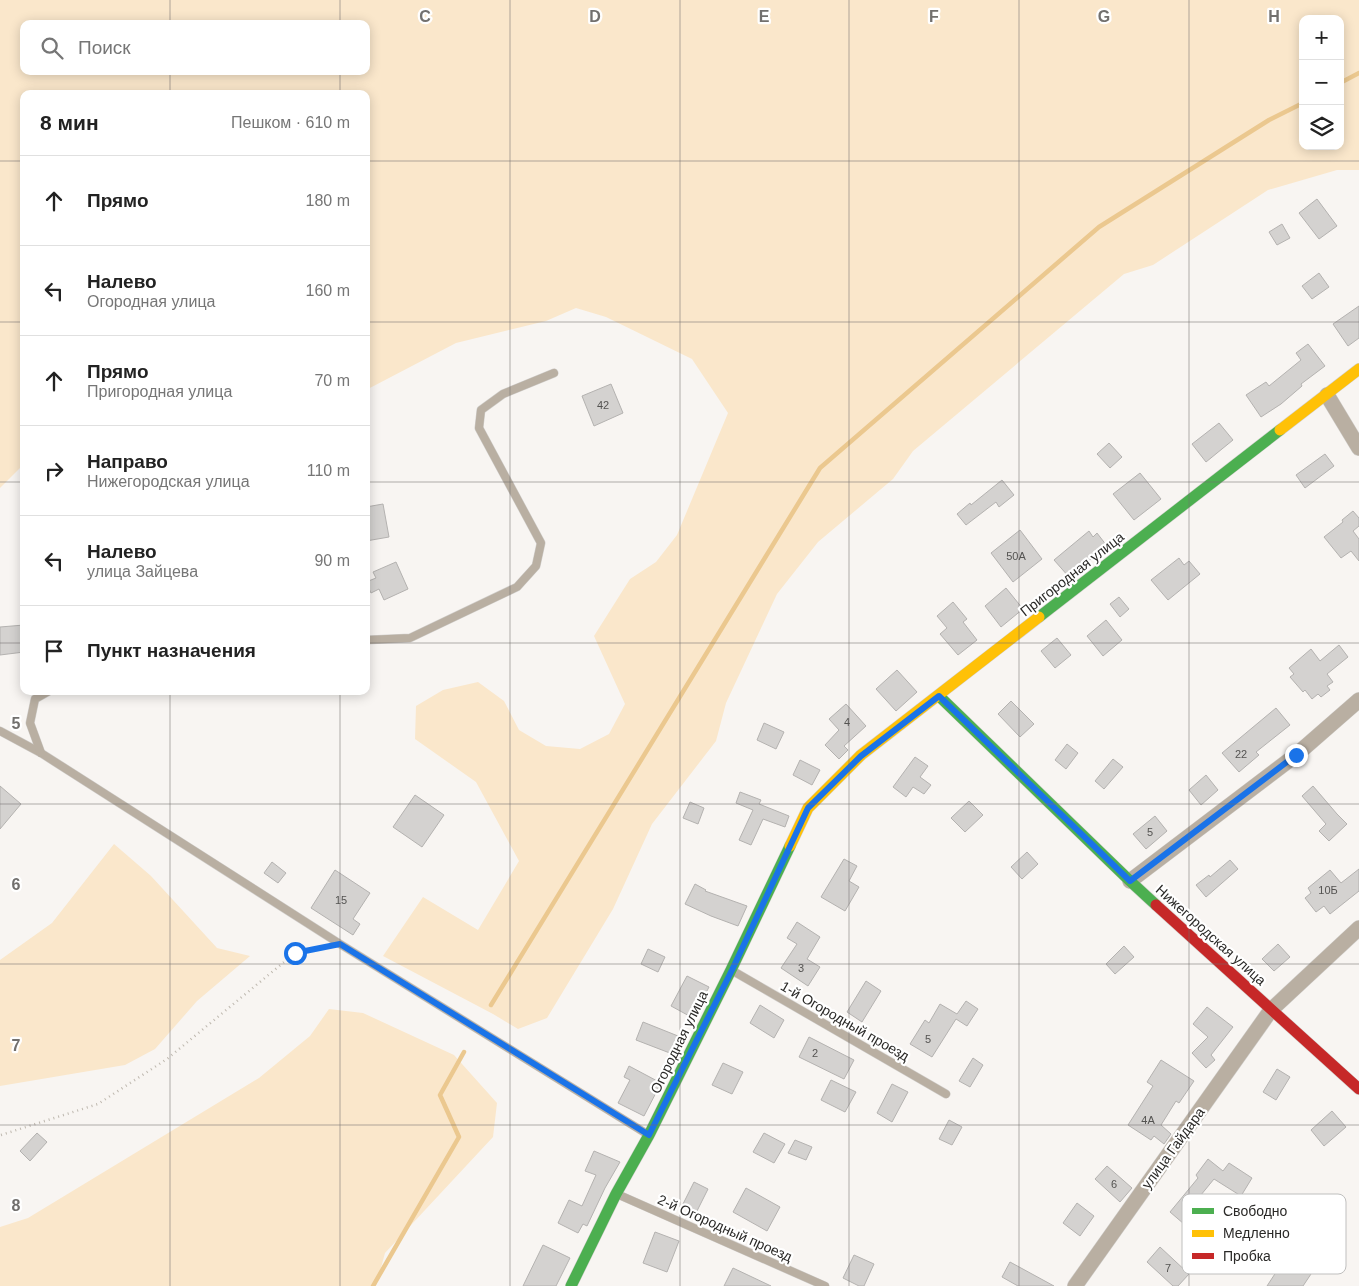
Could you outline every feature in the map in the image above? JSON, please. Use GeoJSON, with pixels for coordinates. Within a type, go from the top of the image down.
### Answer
{"type":"FeatureCollection","features":[{"type":"Feature","properties":{"kind":"street","name":"Пригородная улица"},"geometry":{"type":"LineString","coordinates":[[808,808],[861,756],[1359,369]]}},
{"type":"Feature","properties":{"kind":"street"},"geometry":{"type":"LineString","coordinates":[[1327,395],[1359,448]]}},
{"type":"Feature","properties":{"kind":"street","name":"Нижегородская улица"},"geometry":{"type":"LineString","coordinates":[[939,696],[1130,881],[1359,1089]]}},
{"type":"Feature","properties":{"kind":"street"},"geometry":{"type":"LineString","coordinates":[[1130,881],[1296,755],[1359,700]]}},
{"type":"Feature","properties":{"kind":"street","name":"Огородная улица"},"geometry":{"type":"LineString","coordinates":[[571,1286],[616,1194],[649,1135],[732,970],[808,808]]}},
{"type":"Feature","properties":{"kind":"street","name":"улица Гайдара"},"geometry":{"type":"LineString","coordinates":[[1075,1286],[1271,1010],[1359,928]]}},
{"type":"Feature","properties":{"kind":"lane"},"geometry":{"type":"LineString","coordinates":[[370,640],[410,638],[516,587],[536,566],[542,544],[480,428],[481,410],[503,394],[554,373]]}},
{"type":"Feature","properties":{"kind":"lane"},"geometry":{"type":"LineString","coordinates":[[41,753],[30,724],[35,699],[42,695]]}},
{"type":"Feature","properties":{"kind":"lane"},"geometry":{"type":"LineString","coordinates":[[0,731],[41,753],[340,944],[649,1135]]}},
{"type":"Feature","properties":{"kind":"lane","name":"1-й Огородный проезд"},"geometry":{"type":"LineString","coordinates":[[732,970],[946,1094]]}},
{"type":"Feature","properties":{"kind":"lane","name":"2-й Огородный проезд"},"geometry":{"type":"LineString","coordinates":[[616,1194],[825,1286]]}},
{"type":"Feature","properties":{"kind":"path"},"geometry":{"type":"LineString","coordinates":[[1,1135],[98,1104],[167,1060],[295,953],[340,944]]}},
{"type":"Feature","properties":{"kind":"shaded area"},"geometry":{"type":"Polygon","coordinates":[[[0,0],[1359,0],[1359,170],[1337,170],[1268,190],[1153,265],[1124,274],[913,451],[893,479],[818,542],[777,594],[726,703],[716,741],[652,824],[613,909],[547,1018],[518,1029],[383,956],[423,897],[478,930],[519,861],[476,782],[415,739],[416,706],[443,690],[478,682],[504,701],[519,730],[546,746],[580,749],[609,734],[625,704],[594,636],[630,579],[656,562],[677,535],[728,413],[692,359],[606,317],[576,308],[546,321],[456,343],[370,388],[370,90],[20,90],[20,468],[0,488],[0,0]]]}},
{"type":"Feature","properties":{"kind":"shaded area"},"geometry":{"type":"Polygon","coordinates":[[[114,844],[151,876],[217,948],[250,956],[197,1001],[155,1049],[125,1065],[0,1086],[0,960],[52,923],[114,844]]]}},
{"type":"Feature","properties":{"kind":"shaded area"},"geometry":{"type":"Polygon","coordinates":[[[329,1009],[363,1013],[454,1055],[497,1103],[493,1137],[385,1253],[376,1286],[0,1286],[0,1227],[28,1218],[259,1078],[310,1036],[329,1009]]]}},
{"type":"Feature","properties":{"kind":"building"},"geometry":{"type":"Polygon","coordinates":[[[1317,199],[1337,226],[1319,239],[1299,213],[1317,199]]]}},
{"type":"Feature","properties":{"kind":"building"},"geometry":{"type":"Polygon","coordinates":[[[1282,224],[1290,238],[1277,245],[1269,232],[1282,224]]]}},
{"type":"Feature","properties":{"kind":"building"},"geometry":{"type":"Polygon","coordinates":[[[1319,273],[1329,287],[1312,299],[1302,286],[1319,273]]]}},
{"type":"Feature","properties":{"kind":"building"},"geometry":{"type":"Polygon","coordinates":[[[1359,306],[1359,338],[1348,346],[1333,324],[1359,306]]]}},
{"type":"Feature","properties":{"kind":"building"},"geometry":{"type":"Polygon","coordinates":[[[1308,344],[1325,366],[1301,384],[1302,386],[1281,404],[1261,417],[1246,395],[1266,382],[1269,386],[1301,360],[1296,353],[1308,344]]]}},
{"type":"Feature","properties":{"kind":"building"},"geometry":{"type":"Polygon","coordinates":[[[611,384],[623,413],[594,426],[582,396],[611,384]]]}},
{"type":"Feature","properties":{"kind":"building"},"geometry":{"type":"Polygon","coordinates":[[[1219,423],[1233,440],[1206,462],[1192,444],[1219,423]]]}},
{"type":"Feature","properties":{"kind":"building"},"geometry":{"type":"Polygon","coordinates":[[[1109,443],[1122,457],[1110,468],[1097,454],[1109,443]]]}},
{"type":"Feature","properties":{"kind":"building"},"geometry":{"type":"Polygon","coordinates":[[[1325,454],[1334,466],[1305,488],[1296,475],[1325,454]]]}},
{"type":"Feature","properties":{"kind":"building"},"geometry":{"type":"Polygon","coordinates":[[[1140,473],[1161,499],[1134,520],[1113,494],[1140,473]]]}},
{"type":"Feature","properties":{"kind":"building"},"geometry":{"type":"Polygon","coordinates":[[[1002,480],[1014,495],[999,507],[996,502],[966,525],[957,514],[1002,480]]]}},
{"type":"Feature","properties":{"kind":"building"},"geometry":{"type":"Polygon","coordinates":[[[383,504],[389,537],[370,540],[370,506],[383,504]]]}},
{"type":"Feature","properties":{"kind":"building"},"geometry":{"type":"Polygon","coordinates":[[[1353,511],[1359,518],[1359,526],[1353,531],[1359,539],[1359,561],[1351,551],[1341,558],[1324,537],[1343,522],[1342,520],[1353,511]]]}},
{"type":"Feature","properties":{"kind":"building"},"geometry":{"type":"Polygon","coordinates":[[[1020,530],[1042,559],[1013,582],[991,553],[1020,530]]]}},
{"type":"Feature","properties":{"kind":"building"},"geometry":{"type":"Polygon","coordinates":[[[1089,531],[1093,537],[1097,533],[1107,546],[1069,577],[1054,560],[1089,531]]]}},
{"type":"Feature","properties":{"kind":"building"},"geometry":{"type":"Polygon","coordinates":[[[1179,558],[1184,565],[1189,561],[1200,574],[1168,600],[1151,580],[1179,558]]]}},
{"type":"Feature","properties":{"kind":"building"},"geometry":{"type":"Polygon","coordinates":[[[396,562],[408,589],[384,600],[379,589],[371,593],[370,591],[370,580],[376,578],[373,572],[396,562]]]}},
{"type":"Feature","properties":{"kind":"building"},"geometry":{"type":"Polygon","coordinates":[[[1006,588],[1023,609],[1001,627],[985,606],[1006,588]]]}},
{"type":"Feature","properties":{"kind":"building"},"geometry":{"type":"Polygon","coordinates":[[[1119,597],[1129,609],[1120,617],[1110,604],[1119,597]]]}},
{"type":"Feature","properties":{"kind":"building"},"geometry":{"type":"Polygon","coordinates":[[[953,602],[967,619],[963,622],[977,640],[958,655],[940,634],[947,628],[937,616],[953,602]]]}},
{"type":"Feature","properties":{"kind":"building"},"geometry":{"type":"Polygon","coordinates":[[[1106,620],[1122,640],[1103,656],[1087,636],[1106,620]]]}},
{"type":"Feature","properties":{"kind":"building"},"geometry":{"type":"Polygon","coordinates":[[[20,625],[20,652],[0,655],[0,627],[20,625]]]}},
{"type":"Feature","properties":{"kind":"building"},"geometry":{"type":"Polygon","coordinates":[[[1057,638],[1071,655],[1055,668],[1041,651],[1057,638]]]}},
{"type":"Feature","properties":{"kind":"building"},"geometry":{"type":"Polygon","coordinates":[[[1339,645],[1348,657],[1327,674],[1333,682],[1327,686],[1330,690],[1321,697],[1318,694],[1312,699],[1290,677],[1294,674],[1289,668],[1311,649],[1320,661],[1339,645]]]}},
{"type":"Feature","properties":{"kind":"building"},"geometry":{"type":"Polygon","coordinates":[[[897,670],[917,692],[896,711],[876,689],[897,670]]]}},
{"type":"Feature","properties":{"kind":"building"},"geometry":{"type":"Polygon","coordinates":[[[1011,701],[1034,724],[1020,737],[998,714],[1011,701]]]}},
{"type":"Feature","properties":{"kind":"building"},"geometry":{"type":"Polygon","coordinates":[[[846,704],[866,726],[844,746],[848,750],[839,759],[825,745],[839,730],[829,719],[846,704]]]}},
{"type":"Feature","properties":{"kind":"building"},"geometry":{"type":"Polygon","coordinates":[[[1276,708],[1290,725],[1256,752],[1259,755],[1239,772],[1222,753],[1276,708]]]}},
{"type":"Feature","properties":{"kind":"building"},"geometry":{"type":"Polygon","coordinates":[[[764,723],[784,732],[776,749],[757,740],[764,723]]]}},
{"type":"Feature","properties":{"kind":"building"},"geometry":{"type":"Polygon","coordinates":[[[1067,744],[1078,753],[1066,769],[1055,760],[1067,744]]]}},
{"type":"Feature","properties":{"kind":"building"},"geometry":{"type":"Polygon","coordinates":[[[915,757],[928,766],[920,777],[931,785],[924,794],[913,787],[906,797],[893,787],[915,757]]]}},
{"type":"Feature","properties":{"kind":"building"},"geometry":{"type":"Polygon","coordinates":[[[1113,759],[1123,767],[1104,789],[1095,781],[1113,759]]]}},
{"type":"Feature","properties":{"kind":"building"},"geometry":{"type":"Polygon","coordinates":[[[800,760],[820,770],[812,785],[793,775],[800,760]]]}},
{"type":"Feature","properties":{"kind":"building"},"geometry":{"type":"Polygon","coordinates":[[[1206,775],[1218,790],[1201,805],[1189,790],[1206,775]]]}},
{"type":"Feature","properties":{"kind":"building"},"geometry":{"type":"Polygon","coordinates":[[[0,786],[21,804],[0,829],[0,786]]]}},
{"type":"Feature","properties":{"kind":"building"},"geometry":{"type":"Polygon","coordinates":[[[1313,786],[1347,824],[1329,841],[1319,831],[1326,824],[1302,796],[1313,786]]]}},
{"type":"Feature","properties":{"kind":"building"},"geometry":{"type":"Polygon","coordinates":[[[740,792],[761,800],[759,804],[789,816],[785,827],[763,819],[751,845],[739,840],[753,810],[736,803],[740,792]]]}},
{"type":"Feature","properties":{"kind":"building"},"geometry":{"type":"Polygon","coordinates":[[[415,795],[444,815],[422,847],[393,827],[415,795]]]}},
{"type":"Feature","properties":{"kind":"building"},"geometry":{"type":"Polygon","coordinates":[[[969,801],[983,815],[965,832],[951,818],[969,801]]]}},
{"type":"Feature","properties":{"kind":"building"},"geometry":{"type":"Polygon","coordinates":[[[690,802],[704,808],[698,824],[683,818],[690,802]]]}},
{"type":"Feature","properties":{"kind":"building"},"geometry":{"type":"Polygon","coordinates":[[[1155,816],[1167,831],[1146,849],[1133,834],[1155,816]]]}},
{"type":"Feature","properties":{"kind":"building"},"geometry":{"type":"Polygon","coordinates":[[[1027,852],[1038,864],[1022,879],[1011,867],[1027,852]]]}},
{"type":"Feature","properties":{"kind":"building"},"geometry":{"type":"Polygon","coordinates":[[[844,859],[857,866],[849,881],[859,887],[845,911],[821,897],[844,859]]]}},
{"type":"Feature","properties":{"kind":"building"},"geometry":{"type":"Polygon","coordinates":[[[1230,860],[1238,869],[1206,897],[1196,885],[1209,875],[1210,877],[1230,860]]]}},
{"type":"Feature","properties":{"kind":"building"},"geometry":{"type":"Polygon","coordinates":[[[272,862],[286,873],[278,883],[264,873],[272,862]]]}},
{"type":"Feature","properties":{"kind":"building"},"geometry":{"type":"Polygon","coordinates":[[[1359,869],[1359,891],[1330,914],[1324,906],[1316,912],[1305,898],[1311,893],[1308,888],[1330,870],[1341,883],[1359,869]]]}},
{"type":"Feature","properties":{"kind":"building"},"geometry":{"type":"Polygon","coordinates":[[[335,870],[370,893],[353,919],[360,924],[353,935],[311,908],[335,870]]]}},
{"type":"Feature","properties":{"kind":"building"},"geometry":{"type":"Polygon","coordinates":[[[695,884],[705,891],[747,906],[738,926],[685,904],[695,884]]]}},
{"type":"Feature","properties":{"kind":"building"},"geometry":{"type":"Polygon","coordinates":[[[797,922],[820,937],[807,959],[820,967],[808,986],[781,968],[797,944],[787,938],[797,922]]]}},
{"type":"Feature","properties":{"kind":"building"},"geometry":{"type":"Polygon","coordinates":[[[1278,944],[1290,957],[1274,971],[1262,959],[1278,944]]]}},
{"type":"Feature","properties":{"kind":"building"},"geometry":{"type":"Polygon","coordinates":[[[1124,946],[1134,957],[1115,974],[1106,964],[1124,946]]]}},
{"type":"Feature","properties":{"kind":"building"},"geometry":{"type":"Polygon","coordinates":[[[648,949],[665,957],[658,972],[641,964],[648,949]]]}},
{"type":"Feature","properties":{"kind":"building"},"geometry":{"type":"Polygon","coordinates":[[[687,976],[709,987],[693,1018],[671,1006],[687,976]]]}},
{"type":"Feature","properties":{"kind":"building"},"geometry":{"type":"Polygon","coordinates":[[[866,981],[881,991],[862,1022],[847,1012],[866,981]]]}},
{"type":"Feature","properties":{"kind":"building"},"geometry":{"type":"Polygon","coordinates":[[[966,1001],[978,1009],[967,1026],[956,1019],[932,1057],[910,1044],[925,1020],[929,1023],[940,1004],[957,1014],[966,1001]]]}},
{"type":"Feature","properties":{"kind":"building"},"geometry":{"type":"Polygon","coordinates":[[[760,1005],[784,1020],[774,1038],[750,1023],[760,1005]]]}},
{"type":"Feature","properties":{"kind":"building"},"geometry":{"type":"Polygon","coordinates":[[[1207,1007],[1233,1027],[1211,1055],[1215,1060],[1206,1068],[1192,1053],[1208,1037],[1193,1024],[1207,1007]]]}},
{"type":"Feature","properties":{"kind":"building"},"geometry":{"type":"Polygon","coordinates":[[[643,1022],[683,1038],[675,1055],[636,1040],[643,1022]]]}},
{"type":"Feature","properties":{"kind":"building"},"geometry":{"type":"Polygon","coordinates":[[[809,1037],[854,1060],[844,1079],[799,1057],[809,1037]]]}},
{"type":"Feature","properties":{"kind":"building"},"geometry":{"type":"Polygon","coordinates":[[[973,1058],[983,1065],[970,1087],[959,1081],[973,1058]]]}},
{"type":"Feature","properties":{"kind":"building"},"geometry":{"type":"Polygon","coordinates":[[[1161,1060],[1194,1081],[1179,1103],[1176,1101],[1161,1125],[1171,1134],[1164,1144],[1154,1136],[1151,1140],[1128,1125],[1153,1086],[1147,1082],[1161,1060]]]}},
{"type":"Feature","properties":{"kind":"building"},"geometry":{"type":"Polygon","coordinates":[[[723,1063],[743,1072],[732,1094],[712,1085],[723,1063]]]}},
{"type":"Feature","properties":{"kind":"building"},"geometry":{"type":"Polygon","coordinates":[[[629,1066],[661,1083],[644,1116],[618,1103],[630,1080],[624,1077],[629,1066]]]}},
{"type":"Feature","properties":{"kind":"building"},"geometry":{"type":"Polygon","coordinates":[[[1277,1069],[1290,1077],[1276,1100],[1263,1092],[1277,1069]]]}},
{"type":"Feature","properties":{"kind":"building"},"geometry":{"type":"Polygon","coordinates":[[[831,1080],[856,1092],[845,1112],[821,1100],[831,1080]]]}},
{"type":"Feature","properties":{"kind":"building"},"geometry":{"type":"Polygon","coordinates":[[[892,1084],[908,1092],[892,1122],[877,1113],[892,1084]]]}},
{"type":"Feature","properties":{"kind":"building"},"geometry":{"type":"Polygon","coordinates":[[[1332,1111],[1346,1127],[1324,1146],[1311,1130],[1332,1111]]]}},
{"type":"Feature","properties":{"kind":"building"},"geometry":{"type":"Polygon","coordinates":[[[949,1120],[962,1127],[952,1145],[939,1139],[949,1120]]]}},
{"type":"Feature","properties":{"kind":"building"},"geometry":{"type":"Polygon","coordinates":[[[37,1133],[47,1142],[30,1161],[20,1151],[37,1133]]]}},
{"type":"Feature","properties":{"kind":"building"},"geometry":{"type":"Polygon","coordinates":[[[764,1133],[785,1144],[774,1163],[753,1152],[764,1133]]]}},
{"type":"Feature","properties":{"kind":"building"},"geometry":{"type":"Polygon","coordinates":[[[795,1140],[812,1147],[806,1160],[788,1153],[795,1140]]]}},
{"type":"Feature","properties":{"kind":"building"},"geometry":{"type":"Polygon","coordinates":[[[594,1151],[620,1162],[587,1226],[583,1224],[578,1233],[558,1223],[569,1200],[582,1206],[596,1175],[585,1171],[594,1151]]]}},
{"type":"Feature","properties":{"kind":"building"},"geometry":{"type":"Polygon","coordinates":[[[1208,1159],[1223,1171],[1229,1163],[1252,1178],[1242,1194],[1238,1194],[1214,1179],[1202,1194],[1185,1194],[1198,1178],[1196,1175],[1208,1159]]]}},
{"type":"Feature","properties":{"kind":"building"},"geometry":{"type":"Polygon","coordinates":[[[1107,1166],[1132,1188],[1120,1202],[1095,1179],[1107,1166]]]}},
{"type":"Feature","properties":{"kind":"building"},"geometry":{"type":"Polygon","coordinates":[[[694,1182],[708,1189],[697,1211],[683,1204],[694,1182]]]}},
{"type":"Feature","properties":{"kind":"building"},"geometry":{"type":"Polygon","coordinates":[[[746,1188],[780,1207],[767,1231],[733,1212],[746,1188]]]}},
{"type":"Feature","properties":{"kind":"building"},"geometry":{"type":"Polygon","coordinates":[[[1182,1197],[1182,1222],[1170,1212],[1182,1197]]]}},
{"type":"Feature","properties":{"kind":"building"},"geometry":{"type":"Polygon","coordinates":[[[1077,1203],[1094,1216],[1080,1236],[1063,1223],[1077,1203]]]}},
{"type":"Feature","properties":{"kind":"building"},"geometry":{"type":"Polygon","coordinates":[[[655,1232],[679,1241],[667,1272],[643,1263],[655,1232]]]}},
{"type":"Feature","properties":{"kind":"building"},"geometry":{"type":"Polygon","coordinates":[[[543,1245],[570,1258],[556,1286],[523,1286],[543,1245]]]}},
{"type":"Feature","properties":{"kind":"building"},"geometry":{"type":"Polygon","coordinates":[[[1160,1247],[1182,1267],[1182,1274],[1189,1274],[1178,1286],[1173,1286],[1147,1262],[1160,1247]]]}},
{"type":"Feature","properties":{"kind":"building"},"geometry":{"type":"Polygon","coordinates":[[[854,1255],[874,1264],[864,1286],[859,1286],[843,1278],[854,1255]]]}},
{"type":"Feature","properties":{"kind":"building"},"geometry":{"type":"Polygon","coordinates":[[[1010,1262],[1054,1286],[1018,1286],[1002,1277],[1010,1262]]]}},
{"type":"Feature","properties":{"kind":"building"},"geometry":{"type":"Polygon","coordinates":[[[733,1268],[771,1286],[724,1286],[733,1268]]]}},
{"type":"Feature","properties":{"kind":"building"},"geometry":{"type":"Polygon","coordinates":[[[1275,1274],[1311,1274],[1303,1286],[1267,1286],[1275,1274]]]}},
{"type":"Feature","properties":{"kind":"waterway"},"geometry":{"type":"LineString","coordinates":[[1344,81],[1359,73]]}},
{"type":"Feature","properties":{"kind":"waterway"},"geometry":{"type":"LineString","coordinates":[[491,1005],[820,468],[1099,227],[1269,120],[1299,105]]}},
{"type":"Feature","properties":{"kind":"waterway"},"geometry":{"type":"LineString","coordinates":[[373,1286],[459,1137],[440,1095],[464,1052]]}},
{"type":"Feature","properties":{"kind":"traffic: fast"},"geometry":{"type":"LineString","coordinates":[[1039,617],[1280,430]]}},
{"type":"Feature","properties":{"kind":"traffic: fast"},"geometry":{"type":"LineString","coordinates":[[939,696],[1156,905]]}},
{"type":"Feature","properties":{"kind":"traffic: fast"},"geometry":{"type":"LineString","coordinates":[[571,1286],[616,1194],[649,1135],[790,846]]}},
{"type":"Feature","properties":{"kind":"traffic: slow"},"geometry":{"type":"LineString","coordinates":[[1280,430],[1359,369]]}},
{"type":"Feature","properties":{"kind":"traffic: slow"},"geometry":{"type":"LineString","coordinates":[[790,846],[808,808],[861,755],[1039,617]]}},
{"type":"Feature","properties":{"kind":"traffic: jam"},"geometry":{"type":"LineString","coordinates":[[1156,905],[1359,1089]]}},
{"type":"Feature","properties":{"kind":"route"},"geometry":{"type":"LineString","coordinates":[[295,953],[340,944],[649,1135],[732,970],[808,808],[861,756],[939,696],[1130,881],[1296,755]]}}]}
